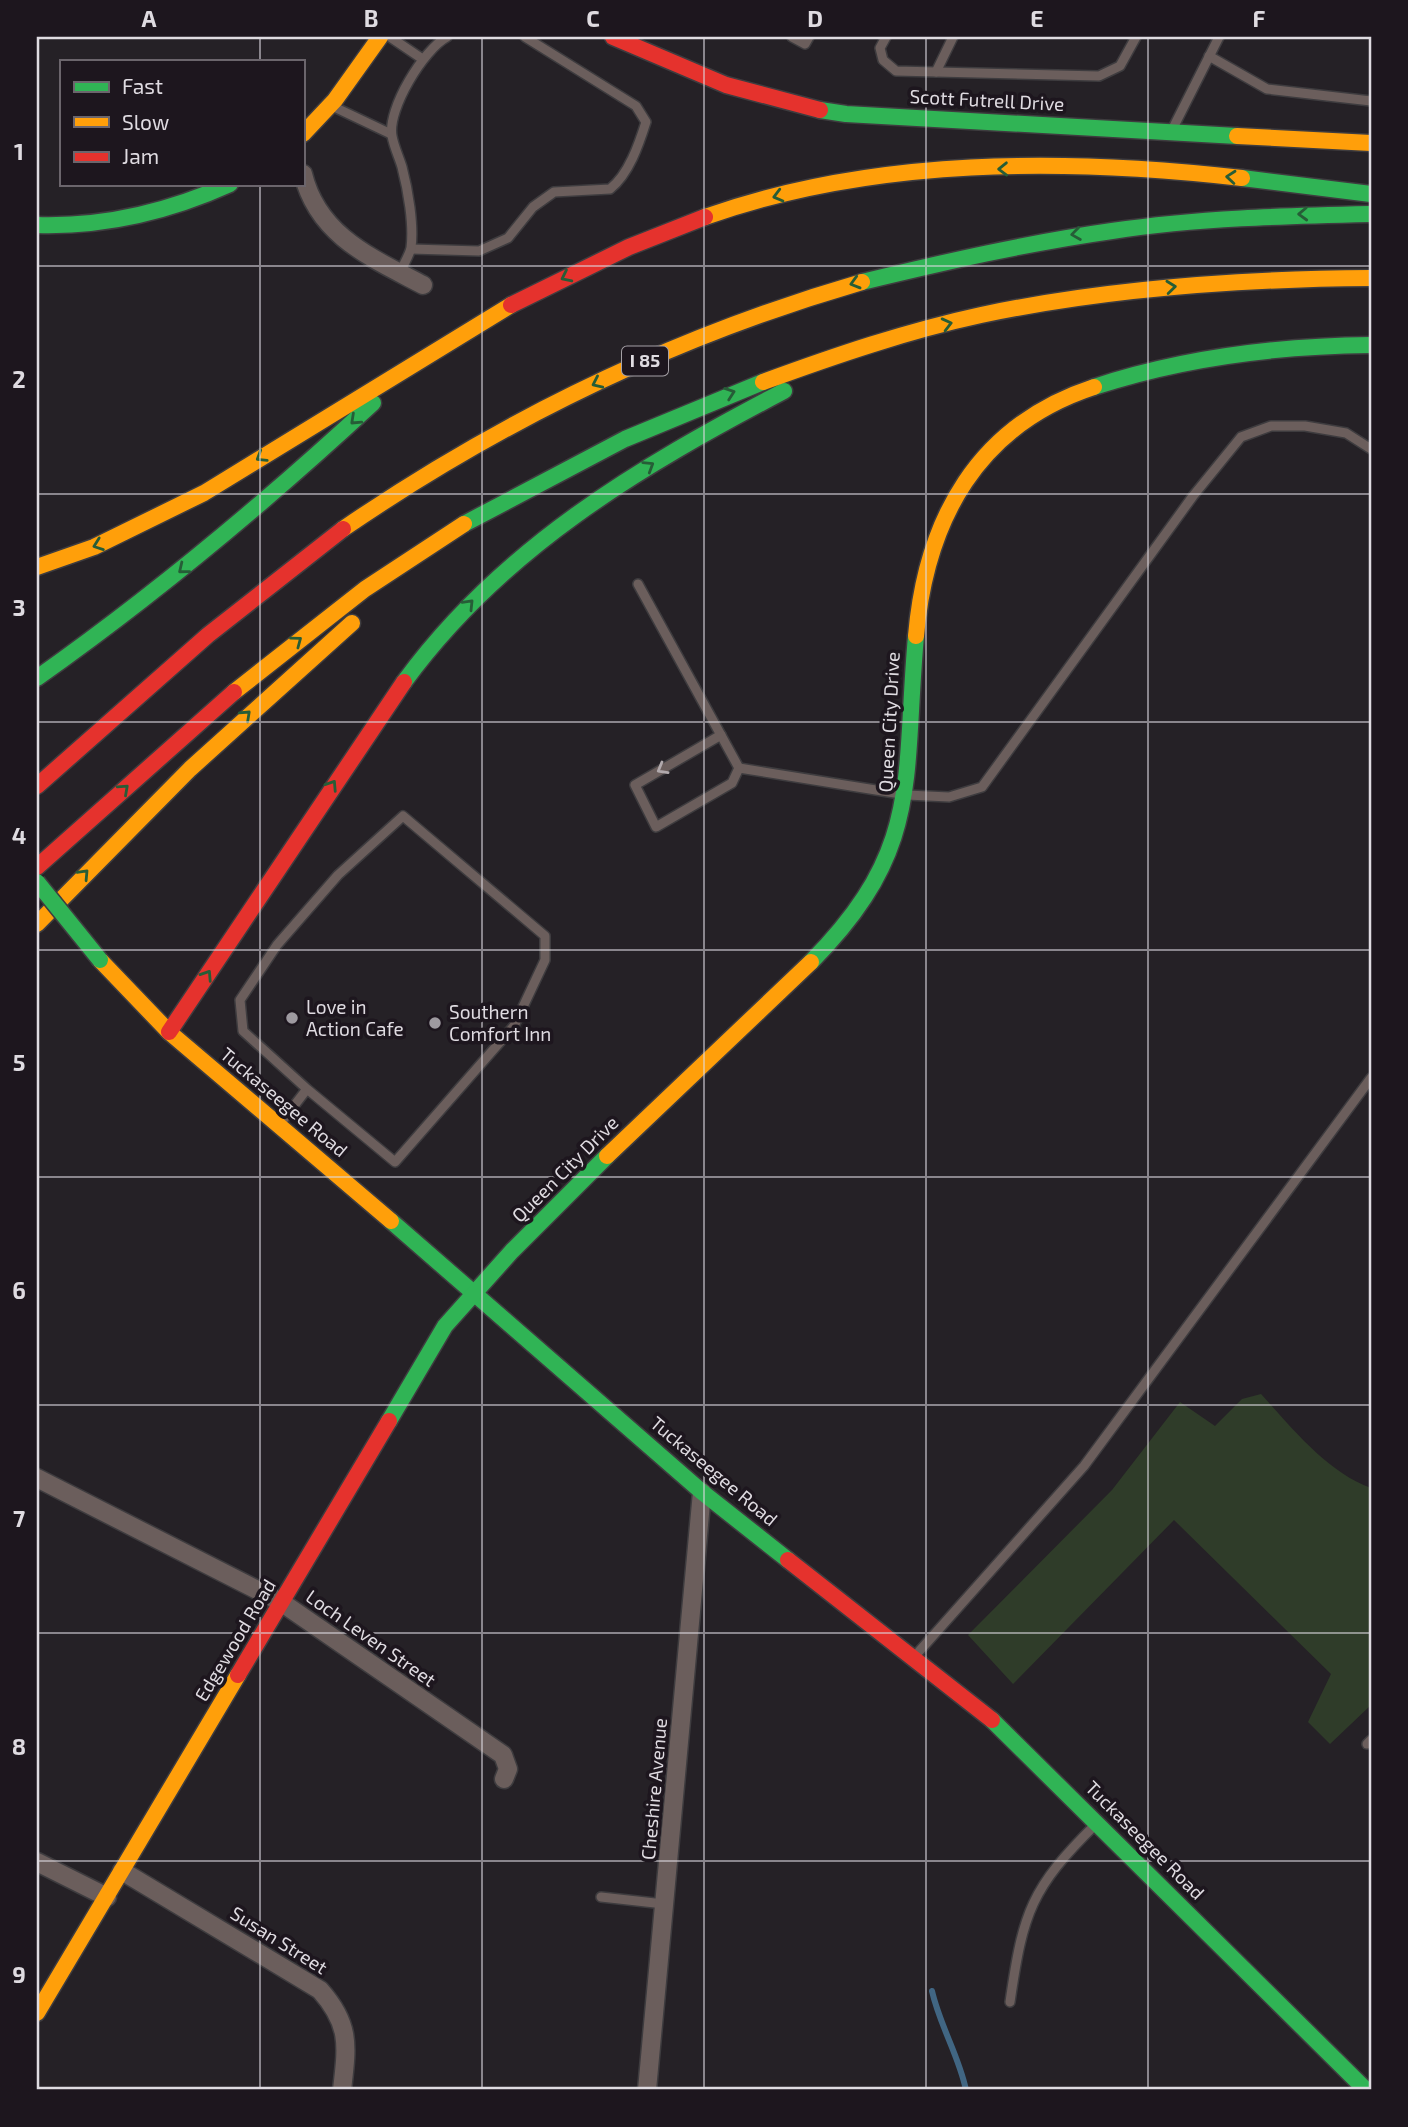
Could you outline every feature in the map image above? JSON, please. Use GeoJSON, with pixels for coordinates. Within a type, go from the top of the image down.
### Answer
{"type":"FeatureCollection","features":[{"type":"Feature","properties":{"kind":"main road"},"geometry":{"type":"LineString","coordinates":[[304,134],[331,106],[380,37]]}},
{"type":"Feature","properties":{"kind":"main road","name":"Scott Futrell Drive"},"geometry":{"type":"LineString","coordinates":[[613,37],[668,64],[739,92],[808,109],[846,114],[1371,143]]}},
{"type":"Feature","properties":{"kind":"main road"},"geometry":{"type":"LineString","coordinates":[[37,567],[110,541],[167,514],[548,285],[619,251],[746,205],[832,184],[995,169],[1092,169],[1288,182],[1371,194]]}},
{"type":"Feature","properties":{"kind":"main road"},"geometry":{"type":"LineString","coordinates":[[37,225],[134,218],[186,203],[225,186]]}},
{"type":"Feature","properties":{"kind":"main road","name":"I 85"},"geometry":{"type":"LineString","coordinates":[[37,786],[220,624],[283,573],[380,503],[507,426],[681,345],[757,315],[856,282],[988,250],[1156,224],[1276,215],[1371,214]]}},
{"type":"Feature","properties":{"kind":"main road"},"geometry":{"type":"LineString","coordinates":[[37,867],[290,646],[365,589],[492,506],[609,444],[702,403],[900,335],[992,313],[1218,282],[1371,278]]}},
{"type":"Feature","properties":{"kind":"main road"},"geometry":{"type":"LineString","coordinates":[[169,1032],[405,677],[484,589],[562,523],[664,457],[801,382],[900,335]]}},
{"type":"Feature","properties":{"kind":"main road","name":"Queen City Drive"},"geometry":{"type":"LineString","coordinates":[[474,1292],[610,1154],[831,940],[856,912],[887,862],[907,795],[915,641],[928,556],[954,496],[992,448],[1049,405],[1105,383],[1267,350],[1371,345]]}},
{"type":"Feature","properties":{"kind":"main road"},"geometry":{"type":"LineString","coordinates":[[37,678],[137,606],[230,532],[424,358]]}},
{"type":"Feature","properties":{"kind":"main road"},"geometry":{"type":"LineString","coordinates":[[37,924],[140,815],[264,699],[492,506]]}},
{"type":"Feature","properties":{"kind":"main road","name":"Tuckaseegee Road"},"geometry":{"type":"LineString","coordinates":[[37,882],[100,960],[169,1032],[474,1292],[702,1492],[915,1656],[1002,1727],[1366,2090]]}},
{"type":"Feature","properties":{"kind":"main road","name":"Edgewood Road"},"geometry":{"type":"LineString","coordinates":[[37,2013],[445,1326],[474,1292]]}},
{"type":"Feature","properties":{"kind":"street"},"geometry":{"type":"LineString","coordinates":[[304,179],[307,193],[338,237],[423,285]]}},
{"type":"Feature","properties":{"kind":"street","name":"Loch Leven Street"},"geometry":{"type":"LineString","coordinates":[[37,1478],[282,1602],[503,1755],[508,1769],[504,1779]]}},
{"type":"Feature","properties":{"kind":"street","name":"Cheshire Avenue"},"geometry":{"type":"LineString","coordinates":[[647,2090],[702,1492]]}},
{"type":"Feature","properties":{"kind":"street"},"geometry":{"type":"LineString","coordinates":[[37,1862],[107,1897]]}},
{"type":"Feature","properties":{"kind":"street","name":"Susan Street"},"geometry":{"type":"LineString","coordinates":[[122,1871],[320,1990],[334,2005],[346,2038],[342,2090]]}},
{"type":"Feature","properties":{"kind":"lane"},"geometry":{"type":"LineString","coordinates":[[390,37],[421,58]]}},
{"type":"Feature","properties":{"kind":"lane"},"geometry":{"type":"LineString","coordinates":[[400,272],[411,249],[403,169],[391,134],[398,106],[421,58],[437,42],[447,37]]}},
{"type":"Feature","properties":{"kind":"lane"},"geometry":{"type":"LineString","coordinates":[[411,249],[479,251],[508,238],[533,207],[554,192],[610,189],[617,183],[639,143],[646,122],[636,106],[525,37]]}},
{"type":"Feature","properties":{"kind":"lane"},"geometry":{"type":"LineString","coordinates":[[792,37],[805,44],[809,37]]}},
{"type":"Feature","properties":{"kind":"lane"},"geometry":{"type":"LineString","coordinates":[[886,37],[880,48],[883,60],[896,71],[1099,76],[1120,65],[1136,37]]}},
{"type":"Feature","properties":{"kind":"lane"},"geometry":{"type":"LineString","coordinates":[[936,72],[953,37]]}},
{"type":"Feature","properties":{"kind":"lane"},"geometry":{"type":"LineString","coordinates":[[1171,131],[1219,37]]}},
{"type":"Feature","properties":{"kind":"lane"},"geometry":{"type":"LineString","coordinates":[[1209,56],[1267,89],[1371,101]]}},
{"type":"Feature","properties":{"kind":"lane"},"geometry":{"type":"LineString","coordinates":[[331,106],[391,134]]}},
{"type":"Feature","properties":{"kind":"lane"},"geometry":{"type":"LineString","coordinates":[[739,768],[907,795],[949,797],[982,787],[1193,496],[1241,437],[1271,426],[1305,426],[1346,433],[1371,449]]}},
{"type":"Feature","properties":{"kind":"lane"},"geometry":{"type":"LineString","coordinates":[[638,584],[739,768]]}},
{"type":"Feature","properties":{"kind":"lane"},"geometry":{"type":"LineString","coordinates":[[721,735],[635,785],[656,827],[732,783],[739,768]]}},
{"type":"Feature","properties":{"kind":"lane"},"geometry":{"type":"LineString","coordinates":[[403,816],[545,936],[545,960],[514,1026],[396,1163],[307,1089],[243,1031],[240,1000],[276,946],[338,875],[403,816]]}},
{"type":"Feature","properties":{"kind":"lane"},"geometry":{"type":"LineString","coordinates":[[915,1656],[1084,1466],[1371,1078]]}},
{"type":"Feature","properties":{"kind":"lane"},"geometry":{"type":"LineString","coordinates":[[279,1125],[307,1089]]}},
{"type":"Feature","properties":{"kind":"lane"},"geometry":{"type":"LineString","coordinates":[[1010,2002],[1018,1945],[1030,1908],[1059,1860],[1097,1822]]}},
{"type":"Feature","properties":{"kind":"lane"},"geometry":{"type":"LineString","coordinates":[[601,1897],[664,1904]]}},
{"type":"Feature","properties":{"kind":"green space"},"geometry":{"type":"Polygon","coordinates":[[[1261,1394],[1325,1460],[1355,1481],[1371,1488],[1371,1705],[1330,1744],[1308,1722],[1331,1674],[1174,1520],[1013,1684],[968,1635],[1112,1490],[1180,1402],[1215,1426],[1242,1399],[1261,1394]]]}},
{"type":"Feature","properties":{"kind":"waterway"},"geometry":{"type":"LineString","coordinates":[[932,1991],[966,2090]]}},
{"type":"Feature","properties":{"kind":"traffic: fast"},"geometry":{"type":"LineString","coordinates":[[820,110],[846,114],[1237,136]]}},
{"type":"Feature","properties":{"kind":"traffic: fast"},"geometry":{"type":"LineString","coordinates":[[1242,178],[1371,194]]}},
{"type":"Feature","properties":{"kind":"traffic: fast"},"geometry":{"type":"LineString","coordinates":[[37,225],[87,223],[136,216],[225,186]]}},
{"type":"Feature","properties":{"kind":"traffic: fast"},"geometry":{"type":"LineString","coordinates":[[862,282],[1017,247],[1144,227],[1241,218],[1371,214]]}},
{"type":"Feature","properties":{"kind":"traffic: fast"},"geometry":{"type":"LineString","coordinates":[[1094,387],[1196,361],[1266,351],[1371,345]]}},
{"type":"Feature","properties":{"kind":"traffic: fast"},"geometry":{"type":"LineString","coordinates":[[464,524],[625,439],[763,382]]}},
{"type":"Feature","properties":{"kind":"traffic: fast"},"geometry":{"type":"LineString","coordinates":[[404,682],[443,634],[484,591],[529,551],[576,515],[677,450],[784,391]]}},
{"type":"Feature","properties":{"kind":"traffic: fast"},"geometry":{"type":"LineString","coordinates":[[37,678],[125,614],[210,546],[373,403]]}},
{"type":"Feature","properties":{"kind":"traffic: fast"},"geometry":{"type":"LineString","coordinates":[[811,962],[847,921],[873,884],[890,847],[901,811],[907,773],[916,636]]}},
{"type":"Feature","properties":{"kind":"traffic: fast"},"geometry":{"type":"LineString","coordinates":[[37,882],[100,960]]}},
{"type":"Feature","properties":{"kind":"traffic: fast"},"geometry":{"type":"LineString","coordinates":[[389,1421],[445,1326],[512,1251],[607,1156]]}},
{"type":"Feature","properties":{"kind":"traffic: fast"},"geometry":{"type":"LineString","coordinates":[[391,1221],[702,1492],[788,1560]]}},
{"type":"Feature","properties":{"kind":"traffic: fast"},"geometry":{"type":"LineString","coordinates":[[992,1720],[1366,2090]]}},
{"type":"Feature","properties":{"kind":"traffic: slow"},"geometry":{"type":"LineString","coordinates":[[304,133],[335,100],[380,37]]}},
{"type":"Feature","properties":{"kind":"traffic: slow"},"geometry":{"type":"LineString","coordinates":[[1237,136],[1371,143]]}},
{"type":"Feature","properties":{"kind":"traffic: slow"},"geometry":{"type":"LineString","coordinates":[[705,217],[769,197],[835,183],[903,173],[971,168],[1108,167],[1242,178]]}},
{"type":"Feature","properties":{"kind":"traffic: slow"},"geometry":{"type":"LineString","coordinates":[[763,382],[898,336],[953,321],[1029,306],[1175,287],[1273,280],[1371,278]]}},
{"type":"Feature","properties":{"kind":"traffic: slow"},"geometry":{"type":"LineString","coordinates":[[343,529],[465,452],[592,385],[725,328],[862,282]]}},
{"type":"Feature","properties":{"kind":"traffic: slow"},"geometry":{"type":"LineString","coordinates":[[37,567],[94,547],[204,493],[511,305]]}},
{"type":"Feature","properties":{"kind":"traffic: slow"},"geometry":{"type":"LineString","coordinates":[[916,636],[922,593],[932,553],[946,516],[965,482],[989,452],[1019,425],[1053,404],[1094,387]]}},
{"type":"Feature","properties":{"kind":"traffic: slow"},"geometry":{"type":"LineString","coordinates":[[234,692],[365,589],[464,524]]}},
{"type":"Feature","properties":{"kind":"traffic: slow"},"geometry":{"type":"LineString","coordinates":[[37,924],[190,769],[352,623]]}},
{"type":"Feature","properties":{"kind":"traffic: slow"},"geometry":{"type":"LineString","coordinates":[[100,960],[169,1032],[391,1221]]}},
{"type":"Feature","properties":{"kind":"traffic: slow"},"geometry":{"type":"LineString","coordinates":[[607,1156],[811,962]]}},
{"type":"Feature","properties":{"kind":"traffic: slow"},"geometry":{"type":"LineString","coordinates":[[37,2013],[238,1675]]}},
{"type":"Feature","properties":{"kind":"traffic: jam"},"geometry":{"type":"LineString","coordinates":[[613,37],[726,85],[820,110]]}},
{"type":"Feature","properties":{"kind":"traffic: jam"},"geometry":{"type":"LineString","coordinates":[[511,305],[629,247],[705,217]]}},
{"type":"Feature","properties":{"kind":"traffic: jam"},"geometry":{"type":"LineString","coordinates":[[37,786],[208,635],[343,529]]}},
{"type":"Feature","properties":{"kind":"traffic: jam"},"geometry":{"type":"LineString","coordinates":[[169,1032],[404,682]]}},
{"type":"Feature","properties":{"kind":"traffic: jam"},"geometry":{"type":"LineString","coordinates":[[37,867],[234,692]]}},
{"type":"Feature","properties":{"kind":"traffic: jam"},"geometry":{"type":"LineString","coordinates":[[238,1675],[389,1421]]}},
{"type":"Feature","properties":{"kind":"traffic: jam"},"geometry":{"type":"LineString","coordinates":[[788,1560],[992,1720]]}},
{"type":"Feature","properties":{"kind":"place","name":"Love in Action Cafe"},"geometry":{"type":"Point","coordinates":[292,1018]}},
{"type":"Feature","properties":{"kind":"place","name":"Southern Comfort Inn"},"geometry":{"type":"Point","coordinates":[435,1023]}}]}
